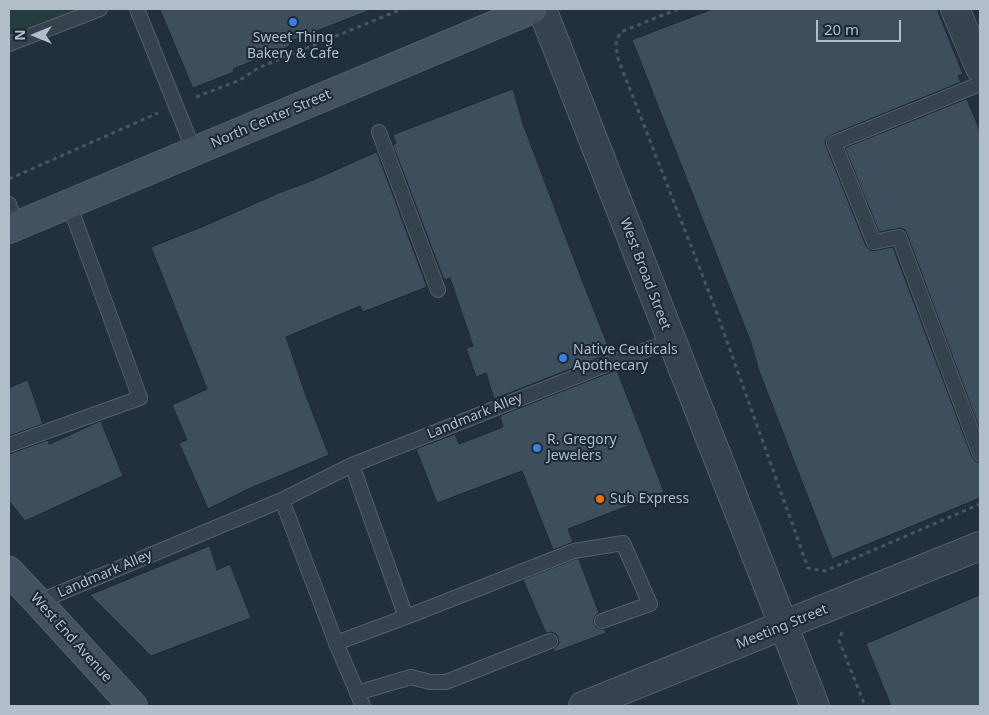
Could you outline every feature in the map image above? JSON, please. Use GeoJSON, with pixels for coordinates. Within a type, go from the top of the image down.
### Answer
{"type":"FeatureCollection","features":[{"type":"Feature","properties":{"kind":"main road","name":"North Center Street"},"geometry":{"type":"LineString","coordinates":[[11,220],[69,204],[533,9]]}},
{"type":"Feature","properties":{"kind":"main road","name":"West End Avenue"},"geometry":{"type":"LineString","coordinates":[[9,571],[132,706]]}},
{"type":"Feature","properties":{"kind":"street","name":"West Broad Street"},"geometry":{"type":"LineString","coordinates":[[542,9],[815,706]]}},
{"type":"Feature","properties":{"kind":"street"},"geometry":{"type":"LineString","coordinates":[[954,9],[980,68]]}},
{"type":"Feature","properties":{"kind":"street","name":"Meeting Street"},"geometry":{"type":"LineString","coordinates":[[584,706],[980,546]]}},
{"type":"Feature","properties":{"kind":"lane"},"geometry":{"type":"LineString","coordinates":[[9,44],[100,9]]}},
{"type":"Feature","properties":{"kind":"lane"},"geometry":{"type":"LineString","coordinates":[[137,9],[194,151]]}},
{"type":"Feature","properties":{"kind":"lane"},"geometry":{"type":"LineString","coordinates":[[980,84],[834,143],[874,242],[898,237],[980,454]]}},
{"type":"Feature","properties":{"kind":"lane"},"geometry":{"type":"LineString","coordinates":[[379,132],[438,290]]}},
{"type":"Feature","properties":{"kind":"lane"},"geometry":{"type":"LineString","coordinates":[[9,445],[140,398],[69,204]]}},
{"type":"Feature","properties":{"kind":"lane","name":"Landmark Alley"},"geometry":{"type":"LineString","coordinates":[[38,602],[282,500],[352,465],[628,356],[672,341]]}},
{"type":"Feature","properties":{"kind":"lane"},"geometry":{"type":"LineString","coordinates":[[352,465],[406,617]]}},
{"type":"Feature","properties":{"kind":"lane"},"geometry":{"type":"LineString","coordinates":[[282,500],[336,643],[363,706]]}},
{"type":"Feature","properties":{"kind":"lane"},"geometry":{"type":"LineString","coordinates":[[336,643],[574,551],[623,543],[650,604],[602,621]]}},
{"type":"Feature","properties":{"kind":"lane"},"geometry":{"type":"LineString","coordinates":[[357,692],[411,677],[430,682],[446,682],[550,641]]}},
{"type":"Feature","properties":{"kind":"path"},"geometry":{"type":"LineString","coordinates":[[9,179],[240,80],[258,68],[402,9]]}},
{"type":"Feature","properties":{"kind":"path"},"geometry":{"type":"LineString","coordinates":[[678,9],[621,32],[616,41],[617,56],[714,305],[808,568],[825,571],[980,504]]}},
{"type":"Feature","properties":{"kind":"path"},"geometry":{"type":"LineString","coordinates":[[846,626],[842,630],[839,640],[865,706]]}},
{"type":"Feature","properties":{"kind":"green space"},"geometry":{"type":"Polygon","coordinates":[[[9,9],[100,9],[9,44],[9,9]]]}},
{"type":"Feature","properties":{"kind":"building"},"geometry":{"type":"Polygon","coordinates":[[[160,9],[370,10],[289,42],[290,46],[233,69],[234,72],[193,88],[160,9]]]}},
{"type":"Feature","properties":{"kind":"building"},"geometry":{"type":"Polygon","coordinates":[[[713,9],[937,9],[963,74],[958,76],[961,82],[831,135],[825,142],[866,246],[872,251],[893,247],[972,457],[980,463],[980,498],[832,559],[759,371],[750,340],[632,40],[713,9]]]}},
{"type":"Feature","properties":{"kind":"building"},"geometry":{"type":"Polygon","coordinates":[[[513,89],[523,124],[611,353],[494,399],[486,373],[476,377],[466,348],[473,346],[450,278],[444,280],[393,145],[396,143],[393,135],[513,89]]]}},
{"type":"Feature","properties":{"kind":"building"},"geometry":{"type":"Polygon","coordinates":[[[967,99],[980,131],[980,430],[907,234],[901,228],[879,232],[845,148],[967,99]]]}},
{"type":"Feature","properties":{"kind":"building"},"geometry":{"type":"Polygon","coordinates":[[[377,152],[427,287],[363,312],[360,306],[286,337],[329,455],[246,490],[208,509],[179,443],[187,440],[172,405],[207,389],[151,247],[377,152]]]}},
{"type":"Feature","properties":{"kind":"building"},"geometry":{"type":"Polygon","coordinates":[[[617,370],[664,492],[568,529],[573,542],[553,550],[522,471],[437,503],[416,449],[455,434],[459,444],[503,427],[500,416],[617,370]]]}},
{"type":"Feature","properties":{"kind":"building"},"geometry":{"type":"Polygon","coordinates":[[[28,380],[43,424],[9,436],[9,388],[28,380]]]}},
{"type":"Feature","properties":{"kind":"building"},"geometry":{"type":"Polygon","coordinates":[[[101,421],[123,476],[25,521],[9,501],[9,454],[48,440],[49,444],[101,421]]]}},
{"type":"Feature","properties":{"kind":"building"},"geometry":{"type":"Polygon","coordinates":[[[210,546],[217,570],[230,564],[251,618],[151,656],[90,595],[210,546]]]}},
{"type":"Feature","properties":{"kind":"building"},"geometry":{"type":"Polygon","coordinates":[[[579,559],[599,613],[595,616],[594,624],[597,628],[605,629],[606,633],[555,652],[553,649],[559,643],[558,637],[552,632],[546,633],[523,580],[579,559]]]}},
{"type":"Feature","properties":{"kind":"building"},"geometry":{"type":"Polygon","coordinates":[[[980,595],[980,706],[891,706],[866,644],[980,595]]]}},
{"type":"Feature","properties":{"kind":"place","name":"Sweet Thing Bakery & Cafe"},"geometry":{"type":"Point","coordinates":[293,22]}},
{"type":"Feature","properties":{"kind":"place","name":"Native Ceuticals Apothecary"},"geometry":{"type":"Point","coordinates":[563,358]}},
{"type":"Feature","properties":{"kind":"place","name":"R. Gregory Jewelers"},"geometry":{"type":"Point","coordinates":[537,448]}},
{"type":"Feature","properties":{"kind":"place","name":"Sub Express"},"geometry":{"type":"Point","coordinates":[600,499]}}]}
